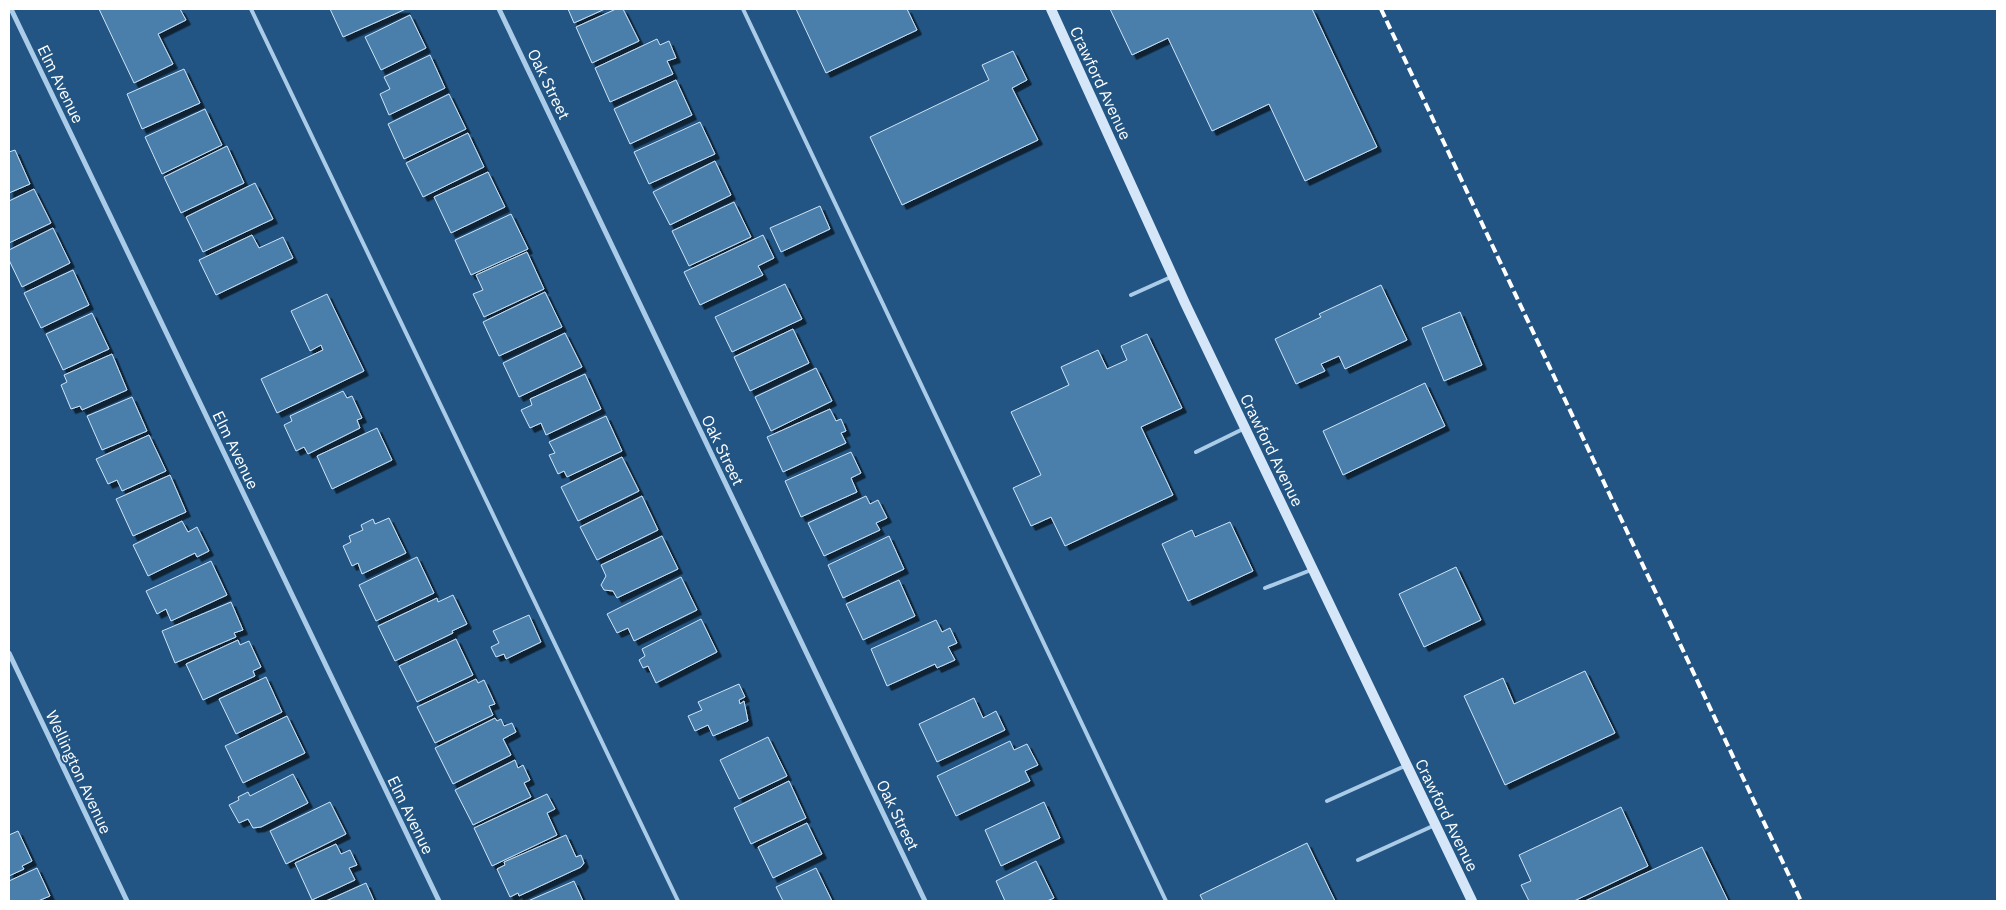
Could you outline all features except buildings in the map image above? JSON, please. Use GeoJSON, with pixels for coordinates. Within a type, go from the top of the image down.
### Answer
{"type":"FeatureCollection","features":[{"type":"Feature","properties":{"kind":"street","name":"Elm Avenue"},"geometry":{"type":"LineString","coordinates":[[11,9],[439,901]]}},
{"type":"Feature","properties":{"kind":"street","name":"Oak Street"},"geometry":{"type":"LineString","coordinates":[[499,9],[925,901]]}},
{"type":"Feature","properties":{"kind":"street","name":"Crawford Avenue"},"geometry":{"type":"LineString","coordinates":[[1051,9],[1173,276],[1472,901]]}},
{"type":"Feature","properties":{"kind":"street","name":"Wellington Avenue"},"geometry":{"type":"LineString","coordinates":[[9,653],[127,901]]}},
{"type":"Feature","properties":{"kind":"lane"},"geometry":{"type":"LineString","coordinates":[[250,9],[678,901]]}},
{"type":"Feature","properties":{"kind":"lane"},"geometry":{"type":"LineString","coordinates":[[744,9],[1166,901]]}},
{"type":"Feature","properties":{"kind":"lane"},"geometry":{"type":"LineString","coordinates":[[1131,295],[1173,276]]}},
{"type":"Feature","properties":{"kind":"lane"},"geometry":{"type":"LineString","coordinates":[[1196,452],[1245,428]]}},
{"type":"Feature","properties":{"kind":"lane"},"geometry":{"type":"LineString","coordinates":[[1265,588],[1313,569]]}},
{"type":"Feature","properties":{"kind":"lane"},"geometry":{"type":"LineString","coordinates":[[1327,801],[1407,765]]}},
{"type":"Feature","properties":{"kind":"lane"},"geometry":{"type":"LineString","coordinates":[[1358,860],[1435,825]]}},
{"type":"Feature","properties":{"kind":"railway"},"geometry":{"type":"LineString","coordinates":[[1381,9],[1801,901]]}}]}
